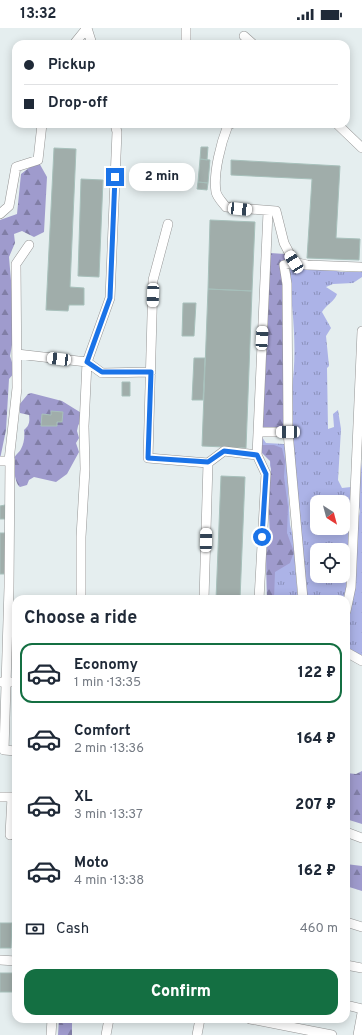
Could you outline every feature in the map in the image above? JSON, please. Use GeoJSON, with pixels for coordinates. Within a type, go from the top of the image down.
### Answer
{"type":"FeatureCollection","features":[{"type":"Feature","properties":{"kind":"street"},"geometry":{"type":"LineString","coordinates":[[77,40],[87,28]]}},
{"type":"Feature","properties":{"kind":"street"},"geometry":{"type":"LineString","coordinates":[[87,28],[91,40]]}},
{"type":"Feature","properties":{"kind":"street"},"geometry":{"type":"LineString","coordinates":[[186,28],[186,40]]}},
{"type":"Feature","properties":{"kind":"street"},"geometry":{"type":"LineString","coordinates":[[244,36],[248,40]]}},
{"type":"Feature","properties":{"kind":"street"},"geometry":{"type":"LineString","coordinates":[[0,214],[9,206],[16,167],[38,160],[42,128]]}},
{"type":"Feature","properties":{"kind":"street"},"geometry":{"type":"LineString","coordinates":[[81,595],[81,537],[85,469],[84,426],[87,362],[110,298],[116,128]]}},
{"type":"Feature","properties":{"kind":"street"},"geometry":{"type":"LineString","coordinates":[[227,128],[222,141],[216,193],[226,207],[268,212],[276,211],[284,243],[294,262]]}},
{"type":"Feature","properties":{"kind":"street"},"geometry":{"type":"LineString","coordinates":[[341,128],[362,148]]}},
{"type":"Feature","properties":{"kind":"street"},"geometry":{"type":"LineString","coordinates":[[260,595],[266,474],[257,455],[268,212]]}},
{"type":"Feature","properties":{"kind":"street"},"geometry":{"type":"LineString","coordinates":[[168,224],[154,280],[148,458],[208,462],[224,451],[257,455]]}},
{"type":"Feature","properties":{"kind":"street"},"geometry":{"type":"LineString","coordinates":[[12,751],[4,750],[3,682],[10,458],[17,388],[18,354],[16,264],[29,245]]}},
{"type":"Feature","properties":{"kind":"street"},"geometry":{"type":"LineString","coordinates":[[303,595],[288,432],[286,284],[284,266],[294,262],[307,265],[360,267]]}},
{"type":"Feature","properties":{"kind":"street"},"geometry":{"type":"LineString","coordinates":[[349,595],[351,587],[362,331]]}},
{"type":"Feature","properties":{"kind":"street"},"geometry":{"type":"LineString","coordinates":[[18,354],[87,362],[102,372],[151,372]]}},
{"type":"Feature","properties":{"kind":"street"},"geometry":{"type":"LineString","coordinates":[[258,432],[288,432]]}},
{"type":"Feature","properties":{"kind":"street"},"geometry":{"type":"LineString","coordinates":[[0,461],[9,461],[10,458]]}},
{"type":"Feature","properties":{"kind":"street"},"geometry":{"type":"LineString","coordinates":[[204,595],[208,462]]}},
{"type":"Feature","properties":{"kind":"street"},"geometry":{"type":"LineString","coordinates":[[350,654],[362,661]]}},
{"type":"Feature","properties":{"kind":"street"},"geometry":{"type":"LineString","coordinates":[[0,797],[12,797]]}},
{"type":"Feature","properties":{"kind":"street"},"geometry":{"type":"LineString","coordinates":[[10,835],[12,816]]}},
{"type":"Feature","properties":{"kind":"street"},"geometry":{"type":"LineString","coordinates":[[350,834],[362,838]]}},
{"type":"Feature","properties":{"kind":"street"},"geometry":{"type":"LineString","coordinates":[[350,923],[362,927]]}},
{"type":"Feature","properties":{"kind":"street"},"geometry":{"type":"LineString","coordinates":[[0,960],[12,961]]}},
{"type":"Feature","properties":{"kind":"street"},"geometry":{"type":"LineString","coordinates":[[350,966],[362,968]]}},
{"type":"Feature","properties":{"kind":"street"},"geometry":{"type":"LineString","coordinates":[[350,1006],[362,1009]]}},
{"type":"Feature","properties":{"kind":"street"},"geometry":{"type":"LineString","coordinates":[[358,1035],[362,1013]]}},
{"type":"Feature","properties":{"kind":"street"},"geometry":{"type":"LineString","coordinates":[[51,1035],[52,1023]]}},
{"type":"Feature","properties":{"kind":"street"},"geometry":{"type":"LineString","coordinates":[[106,1035],[108,1023]]}},
{"type":"Feature","properties":{"kind":"street"},"geometry":{"type":"LineString","coordinates":[[197,1035],[199,1023]]}},
{"type":"Feature","properties":{"kind":"street"},"geometry":{"type":"LineString","coordinates":[[270,1023],[332,1035]]}},
{"type":"Feature","properties":{"kind":"green space"},"geometry":{"type":"Polygon","coordinates":[[[38,161],[47,177],[44,232],[34,237],[22,231],[14,234],[15,243],[9,257],[15,328],[10,356],[15,372],[9,379],[6,430],[0,459],[0,220],[17,214],[21,174],[38,161]]]}},
{"type":"Feature","properties":{"kind":"green space"},"geometry":{"type":"Polygon","coordinates":[[[270,253],[285,254],[288,264],[288,322],[282,326],[289,332],[287,401],[283,410],[286,418],[286,428],[261,428],[270,253]]]}},
{"type":"Feature","properties":{"kind":"green space"},"geometry":{"type":"Polygon","coordinates":[[[305,266],[312,270],[318,267],[341,272],[362,272],[362,277],[353,283],[333,284],[326,287],[337,294],[322,312],[331,328],[326,336],[329,366],[327,368],[328,429],[334,427],[333,414],[338,410],[341,429],[338,480],[342,488],[351,487],[353,492],[350,517],[350,495],[310,495],[310,535],[349,535],[349,543],[310,543],[310,583],[347,583],[345,595],[306,595],[296,511],[291,394],[294,363],[294,332],[288,270],[305,266]]]}},
{"type":"Feature","properties":{"kind":"green space"},"geometry":{"type":"Polygon","coordinates":[[[31,393],[62,401],[83,414],[77,431],[79,438],[76,443],[79,452],[67,474],[56,482],[34,477],[29,480],[27,485],[20,487],[15,475],[14,458],[22,447],[24,430],[29,424],[29,415],[20,413],[19,405],[28,394],[31,393]]]}},
{"type":"Feature","properties":{"kind":"green space"},"geometry":{"type":"Polygon","coordinates":[[[260,434],[266,443],[284,444],[286,452],[290,525],[296,548],[295,564],[298,595],[267,595],[266,550],[270,534],[268,487],[272,473],[270,465],[271,458],[258,439],[260,434]]]}},
{"type":"Feature","properties":{"kind":"green space"},"geometry":{"type":"Polygon","coordinates":[[[260,445],[274,445],[282,448],[285,461],[284,477],[288,507],[287,533],[294,552],[290,563],[275,572],[274,595],[267,595],[266,550],[270,534],[268,493],[271,469],[270,461],[258,449],[260,445]]]}},
{"type":"Feature","properties":{"kind":"green space"},"geometry":{"type":"Polygon","coordinates":[[[362,462],[362,655],[357,654],[350,649],[350,604],[356,531],[360,511],[357,499],[362,462]]]}},
{"type":"Feature","properties":{"kind":"green space"},"geometry":{"type":"Polygon","coordinates":[[[362,771],[362,824],[350,820],[350,773],[356,774],[362,771]]]}},
{"type":"Feature","properties":{"kind":"green space"},"geometry":{"type":"Polygon","coordinates":[[[350,864],[362,866],[362,891],[350,887],[350,864]]]}},
{"type":"Feature","properties":{"kind":"green space"},"geometry":{"type":"Polygon","coordinates":[[[59,1023],[72,1023],[72,1035],[58,1035],[59,1023]]]}},
{"type":"Feature","properties":{"kind":"building"},"geometry":{"type":"Polygon","coordinates":[[[201,147],[208,147],[207,160],[200,159],[201,147]]]}},
{"type":"Feature","properties":{"kind":"building"},"geometry":{"type":"Polygon","coordinates":[[[54,148],[76,149],[70,287],[84,288],[84,305],[69,305],[68,311],[46,310],[54,148]]]}},
{"type":"Feature","properties":{"kind":"building"},"geometry":{"type":"Polygon","coordinates":[[[200,159],[210,160],[208,183],[198,182],[200,159]]]}},
{"type":"Feature","properties":{"kind":"building"},"geometry":{"type":"Polygon","coordinates":[[[231,160],[340,166],[336,238],[360,239],[359,260],[307,258],[312,179],[231,175],[231,160]]]}},
{"type":"Feature","properties":{"kind":"building"},"geometry":{"type":"Polygon","coordinates":[[[81,179],[103,180],[99,277],[78,276],[81,179]]]}},
{"type":"Feature","properties":{"kind":"building"},"geometry":{"type":"Polygon","coordinates":[[[198,182],[208,183],[207,190],[197,189],[198,182]]]}},
{"type":"Feature","properties":{"kind":"building"},"geometry":{"type":"Polygon","coordinates":[[[210,220],[255,222],[252,291],[208,289],[210,220]]]}},
{"type":"Feature","properties":{"kind":"building"},"geometry":{"type":"Polygon","coordinates":[[[208,289],[252,291],[246,448],[202,446],[208,289]]]}},
{"type":"Feature","properties":{"kind":"building"},"geometry":{"type":"Polygon","coordinates":[[[183,303],[196,303],[194,336],[182,336],[183,303]]]}},
{"type":"Feature","properties":{"kind":"building"},"geometry":{"type":"Polygon","coordinates":[[[194,358],[205,358],[203,400],[192,400],[194,358]]]}},
{"type":"Feature","properties":{"kind":"building"},"geometry":{"type":"Polygon","coordinates":[[[122,382],[130,382],[130,396],[122,396],[122,382]]]}},
{"type":"Feature","properties":{"kind":"building"},"geometry":{"type":"Polygon","coordinates":[[[51,411],[63,412],[62,422],[57,422],[57,426],[41,426],[42,414],[51,415],[51,411]]]}},
{"type":"Feature","properties":{"kind":"building"},"geometry":{"type":"Polygon","coordinates":[[[221,476],[245,477],[240,595],[216,595],[221,476]]]}},
{"type":"Feature","properties":{"kind":"building"},"geometry":{"type":"Polygon","coordinates":[[[5,505],[5,519],[0,519],[0,506],[5,505]]]}},
{"type":"Feature","properties":{"kind":"building"},"geometry":{"type":"Polygon","coordinates":[[[0,533],[7,533],[6,574],[0,574],[0,533]]]}},
{"type":"Feature","properties":{"kind":"building"},"geometry":{"type":"Polygon","coordinates":[[[0,923],[12,923],[11,948],[0,948],[0,923]]]}},
{"type":"Feature","properties":{"kind":"building"},"geometry":{"type":"Polygon","coordinates":[[[0,973],[12,973],[12,992],[0,992],[0,973]]]}},
{"type":"Feature","properties":{"kind":"route"},"geometry":{"type":"LineString","coordinates":[[115,177],[110,298],[87,362],[102,372],[151,372],[148,458],[208,462],[224,451],[257,455],[266,474],[262,537]]}}]}
